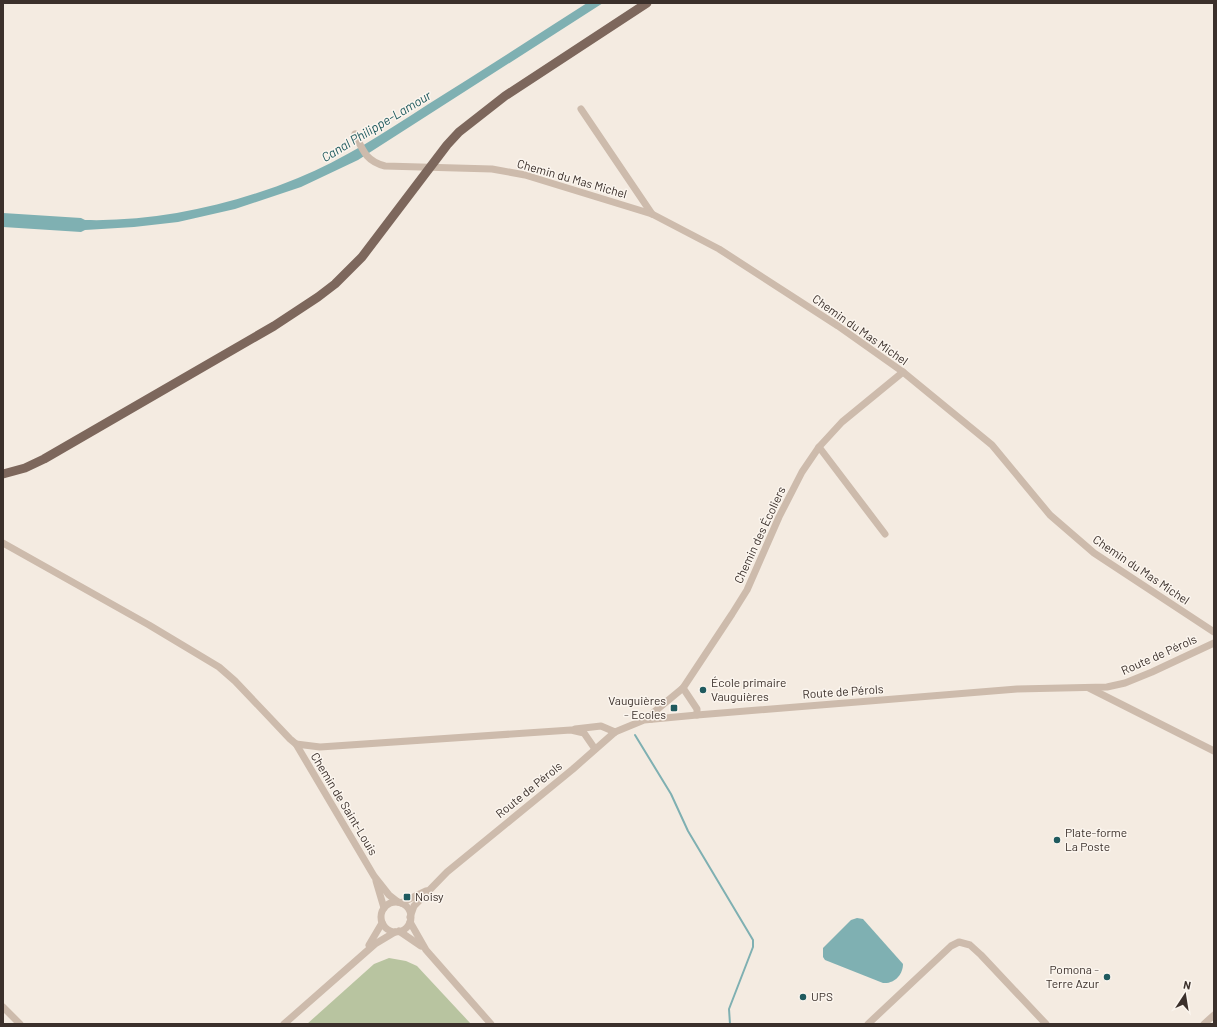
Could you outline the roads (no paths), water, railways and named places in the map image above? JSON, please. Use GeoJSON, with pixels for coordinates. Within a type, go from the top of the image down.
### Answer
{"type":"FeatureCollection","features":[{"type":"Feature","properties":{"kind":"main road"},"geometry":{"type":"LineString","coordinates":[[3,474],[25,468],[44,459],[274,326],[318,297],[335,284],[362,257],[447,145],[481,114],[647,3]]}},
{"type":"Feature","properties":{"kind":"street"},"geometry":{"type":"LineString","coordinates":[[581,109],[652,214]]}},
{"type":"Feature","properties":{"kind":"street","name":"Chemin du Mas Michel"},"geometry":{"type":"LineString","coordinates":[[355,134],[367,157],[374,163],[385,166],[492,169],[525,175],[652,214],[719,249],[838,326],[903,372],[992,446],[1050,515],[1094,553],[1214,632]]}},
{"type":"Feature","properties":{"kind":"street","name":"Chemin des Écoliers"},"geometry":{"type":"LineString","coordinates":[[651,719],[654,712],[683,688],[747,590],[779,517],[802,472],[819,447],[842,422],[903,372]]}},
{"type":"Feature","properties":{"kind":"street"},"geometry":{"type":"LineString","coordinates":[[819,447],[885,534]]}},
{"type":"Feature","properties":{"kind":"street","name":"Chemin de Saint-Louis"},"geometry":{"type":"LineString","coordinates":[[3,543],[56,572],[219,668],[235,681],[296,744],[374,876],[389,895],[399,902]]}},
{"type":"Feature","properties":{"kind":"street","name":"Route de Pérols"},"geometry":{"type":"LineString","coordinates":[[410,919],[414,906],[447,872],[615,732],[632,724],[651,719],[697,714],[1017,689],[1107,687],[1125,683],[1214,643]]}},
{"type":"Feature","properties":{"kind":"street"},"geometry":{"type":"LineString","coordinates":[[683,688],[697,709],[697,714]]}},
{"type":"Feature","properties":{"kind":"street"},"geometry":{"type":"LineString","coordinates":[[1089,688],[1214,751]]}},
{"type":"Feature","properties":{"kind":"street"},"geometry":{"type":"LineString","coordinates":[[296,744],[320,747],[571,730],[583,727],[601,726],[615,732]]}},
{"type":"Feature","properties":{"kind":"street"},"geometry":{"type":"LineString","coordinates":[[571,730],[584,733],[595,749]]}},
{"type":"Feature","properties":{"kind":"street","name":"Chemin de Saint-Louis"},"geometry":{"type":"LineString","coordinates":[[374,876],[384,908]]}},
{"type":"Feature","properties":{"kind":"street","name":"Route de Pérols"},"geometry":{"type":"LineString","coordinates":[[399,902],[430,889]]}},
{"type":"Feature","properties":{"kind":"street"},"geometry":{"type":"LineString","coordinates":[[426,950],[410,919],[408,908],[399,902],[390,903],[384,908],[381,918],[382,923],[387,929],[397,931],[408,936],[426,950],[491,1024]]}},
{"type":"Feature","properties":{"kind":"street"},"geometry":{"type":"LineString","coordinates":[[284,1024],[362,955],[386,936],[407,926],[410,919]]}},
{"type":"Feature","properties":{"kind":"street"},"geometry":{"type":"LineString","coordinates":[[362,955],[382,923]]}},
{"type":"Feature","properties":{"kind":"street"},"geometry":{"type":"LineString","coordinates":[[868,1024],[951,946],[959,942],[970,945],[981,955],[1046,1024]]}},
{"type":"Feature","properties":{"kind":"street"},"geometry":{"type":"LineString","coordinates":[[3,1007],[20,1024]]}},
{"type":"Feature","properties":{"kind":"street"},"geometry":{"type":"LineString","coordinates":[[1204,1024],[1214,1015]]}},
{"type":"Feature","properties":{"kind":"water"},"geometry":{"type":"Polygon","coordinates":[[[587,3],[603,3],[358,160],[301,187],[235,209],[178,222],[134,227],[85,230],[81,232],[3,227],[3,213],[81,218],[85,220],[139,218],[166,215],[220,204],[273,188],[315,171],[348,154],[587,3]]]}},
{"type":"Feature","properties":{"kind":"water"},"geometry":{"type":"Polygon","coordinates":[[[857,918],[863,919],[903,964],[900,975],[895,980],[883,983],[825,960],[823,957],[823,948],[851,920],[857,918]]]}},
{"type":"Feature","properties":{"kind":"waterway"},"geometry":{"type":"LineString","coordinates":[[635,735],[671,794],[688,831],[753,940],[753,947],[729,1009],[730,1024]]}},
{"type":"Feature","properties":{"kind":"place","name":"École primaire Vauguières"},"geometry":{"type":"Point","coordinates":[703,690]}},
{"type":"Feature","properties":{"kind":"place","name":"Vauguières - Ecoles"},"geometry":{"type":"Point","coordinates":[674,708]}},
{"type":"Feature","properties":{"kind":"place","name":"Plate-forme La Poste"},"geometry":{"type":"Point","coordinates":[1057,840]}},
{"type":"Feature","properties":{"kind":"place","name":"Noisy"},"geometry":{"type":"Point","coordinates":[407,897]}},
{"type":"Feature","properties":{"kind":"place","name":"Pomona - Terre Azur"},"geometry":{"type":"Point","coordinates":[1107,977]}},
{"type":"Feature","properties":{"kind":"place","name":"UPS"},"geometry":{"type":"Point","coordinates":[803,997]}},
{"type":"Feature","properties":{"kind":"water label","name":"Canal Philippe-Lamour"},"geometry":{"type":"Point","coordinates":[376,126]}}]}
